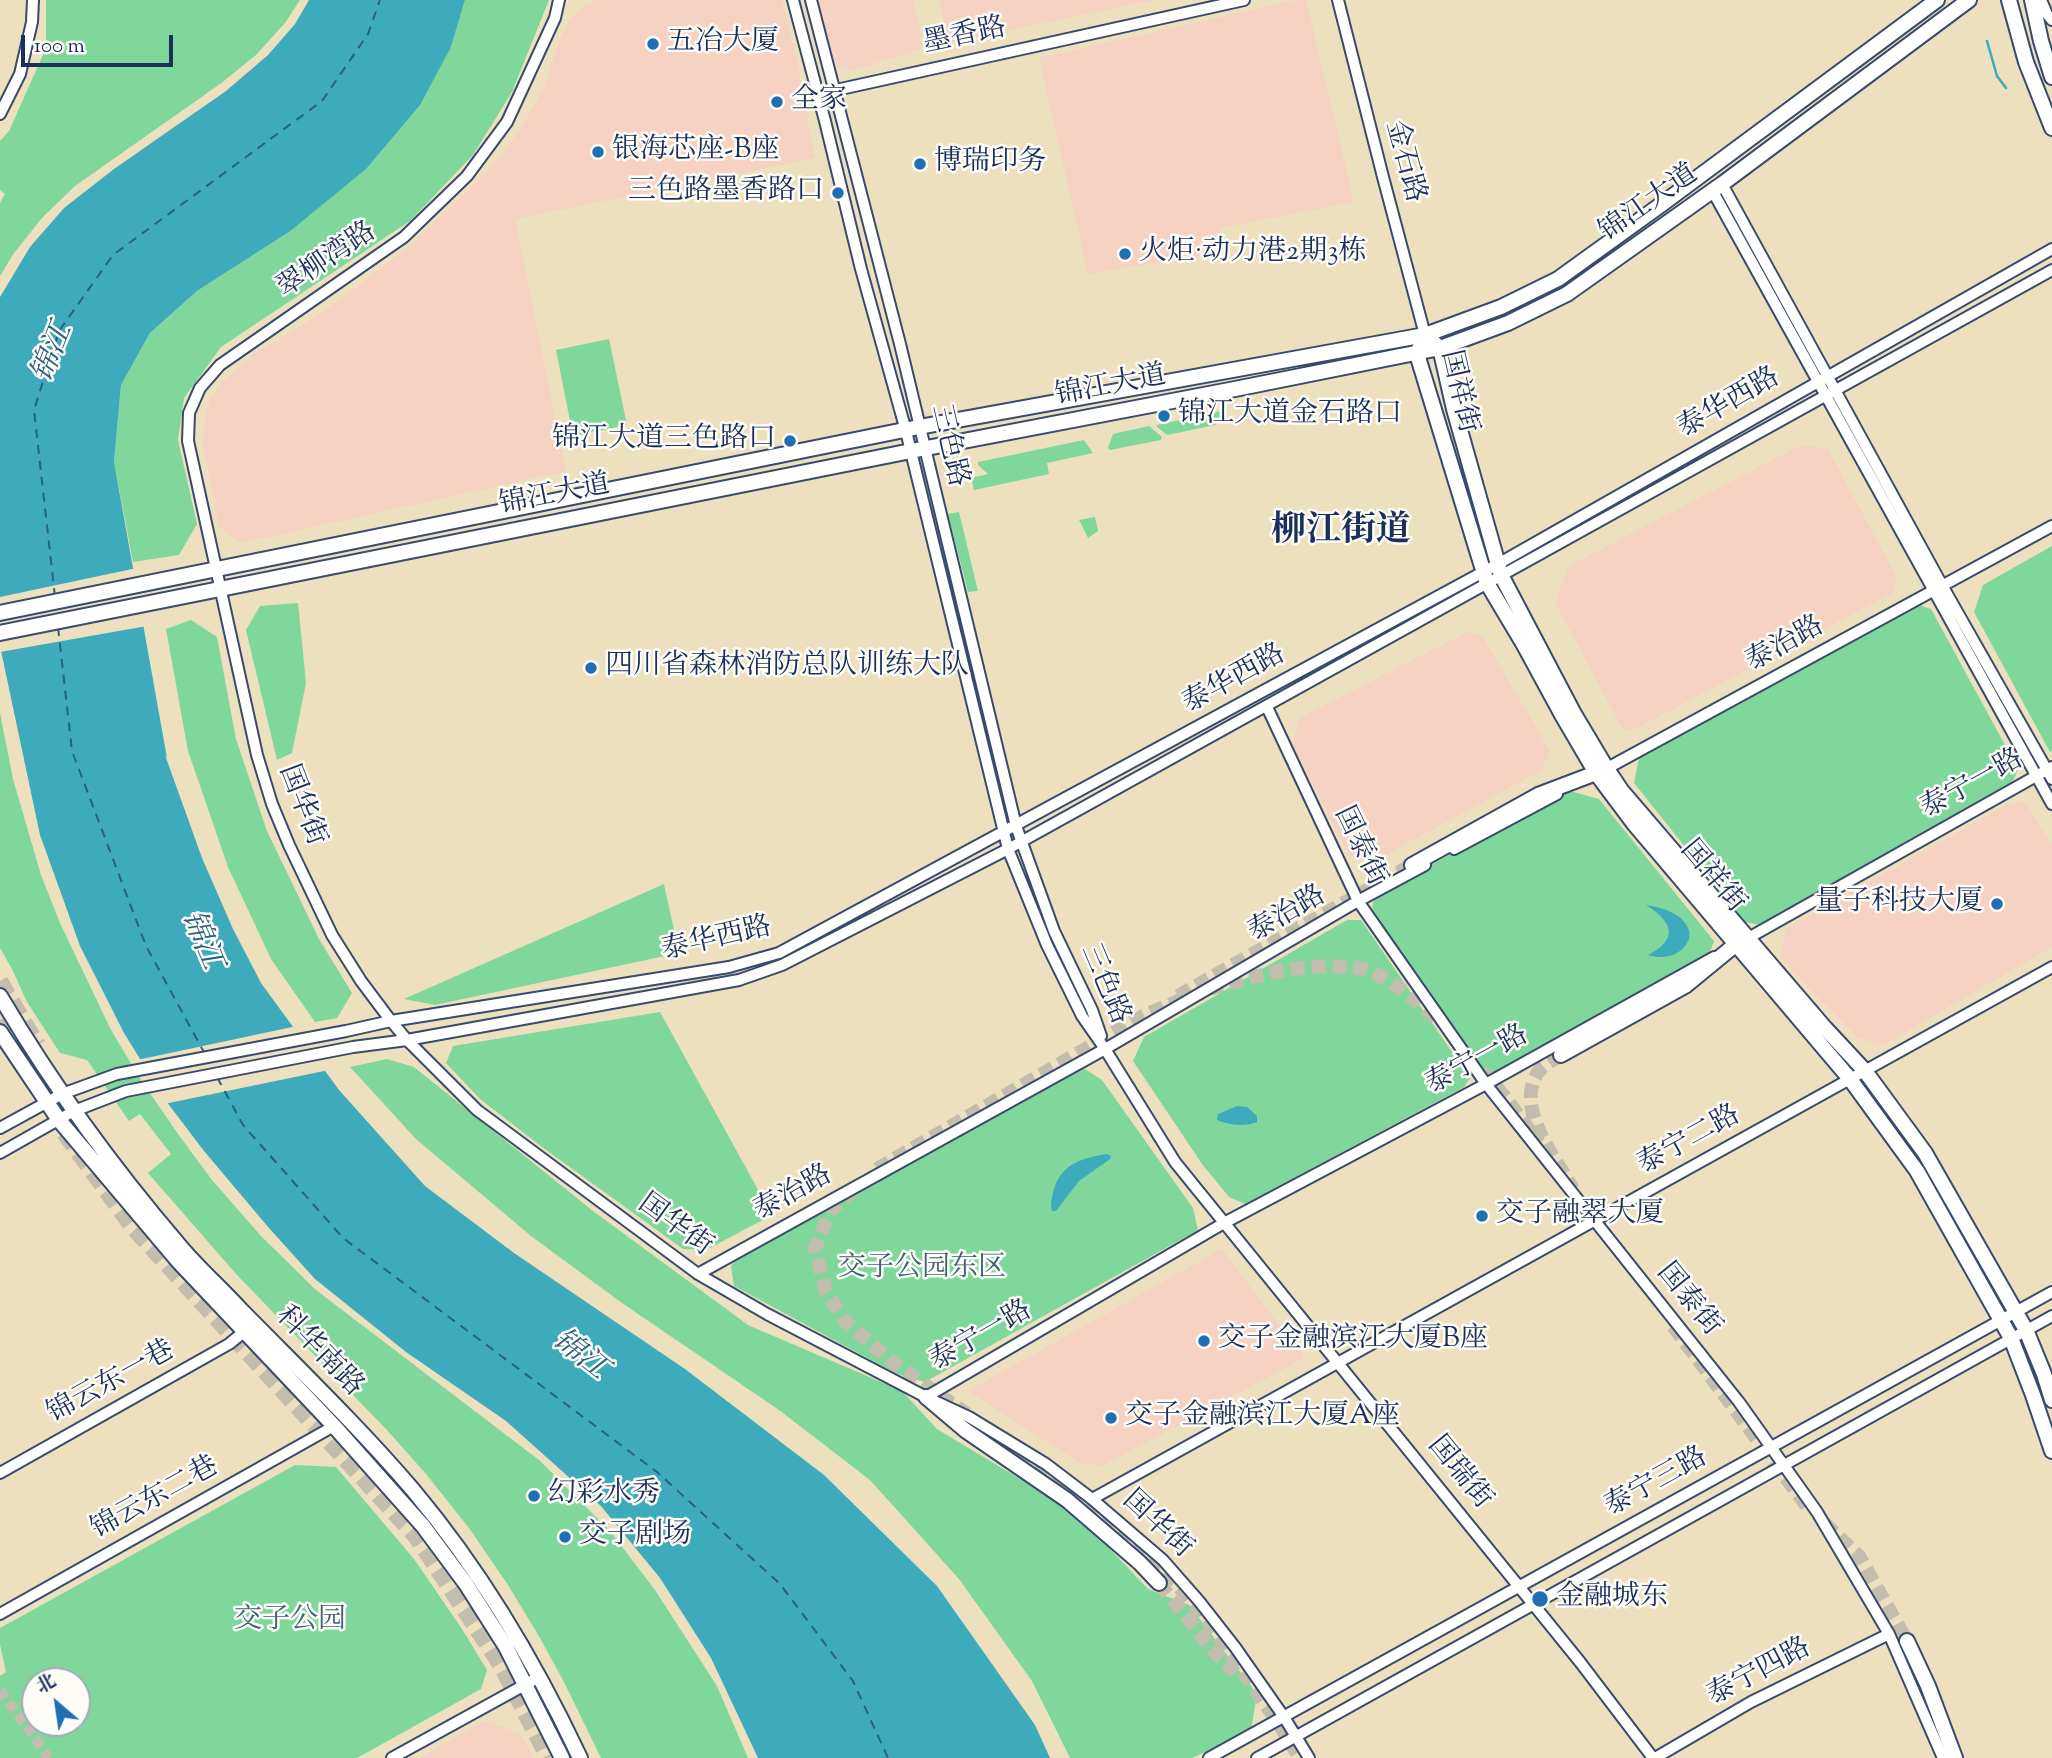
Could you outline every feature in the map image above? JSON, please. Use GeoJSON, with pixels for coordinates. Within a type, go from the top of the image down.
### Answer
{"type":"FeatureCollection","features":[{"type":"Feature","properties":{"kind":"main road","name":"锦江大道"},"geometry":{"type":"LineString","coordinates":[[0,613],[913,429],[1425,335],[1501,307],[1558,279],[1937,0]]}},
{"type":"Feature","properties":{"kind":"main road","name":"锦江大道"},"geometry":{"type":"LineString","coordinates":[[0,633],[220,587],[1440,348],[1508,323],[1567,294],[1717,187],[1969,0]]}},
{"type":"Feature","properties":{"kind":"main road"},"geometry":{"type":"LineString","coordinates":[[2009,0],[2026,62],[2052,128]]}},
{"type":"Feature","properties":{"kind":"main road"},"geometry":{"type":"LineString","coordinates":[[2032,0],[2040,41],[2052,77]]}},
{"type":"Feature","properties":{"kind":"main road","name":"国祥街"},"geometry":{"type":"LineString","coordinates":[[1601,771],[1499,570],[1454,409],[1440,348],[1425,335],[1417,354],[1485,577],[1601,771],[1621,790],[1742,941],[1850,1079],[1917,1171],[2011,1338],[2034,1395],[2052,1451]]}},
{"type":"Feature","properties":{"kind":"main road"},"geometry":{"type":"LineString","coordinates":[[1412,865],[1538,795],[1601,771]]}},
{"type":"Feature","properties":{"kind":"main road","name":"国祥街"},"geometry":{"type":"LineString","coordinates":[[1742,941],[1865,1071],[1925,1153],[2026,1330],[2052,1400]]}},
{"type":"Feature","properties":{"kind":"main road"},"geometry":{"type":"LineString","coordinates":[[1561,1055],[1685,986],[1742,941]]}},
{"type":"Feature","properties":{"kind":"main road","name":"科华南路"},"geometry":{"type":"LineString","coordinates":[[0,996],[74,1111],[180,1247],[329,1399],[413,1490],[482,1582],[517,1636],[580,1758]]}},
{"type":"Feature","properties":{"kind":"main road","name":"科华南路"},"geometry":{"type":"LineString","coordinates":[[0,1032],[59,1119],[178,1261],[424,1526],[506,1647],[562,1758]]}},
{"type":"Feature","properties":{"kind":"main road"},"geometry":{"type":"LineString","coordinates":[[926,1397],[965,1430],[1068,1500],[1159,1583]]}},
{"type":"Feature","properties":{"kind":"main road"},"geometry":{"type":"LineString","coordinates":[[1907,1641],[1928,1686],[1955,1758]]}},
{"type":"Feature","properties":{"kind":"street"},"geometry":{"type":"LineString","coordinates":[[0,114],[20,74],[32,22],[33,0]]}},
{"type":"Feature","properties":{"kind":"street","name":"翠柳湾路"},"geometry":{"type":"LineString","coordinates":[[216,569],[188,441],[189,413],[200,388],[220,365],[404,237],[467,176],[507,122],[555,18],[559,0]]}},
{"type":"Feature","properties":{"kind":"street","name":"三色路"},"geometry":{"type":"LineString","coordinates":[[793,0],[861,269],[913,429],[1008,849],[1046,945],[1082,1016],[1105,1049]]}},
{"type":"Feature","properties":{"kind":"street","name":"三色路"},"geometry":{"type":"LineString","coordinates":[[811,0],[900,344],[913,429]]}},
{"type":"Feature","properties":{"kind":"street","name":"墨香路"},"geometry":{"type":"LineString","coordinates":[[818,94],[1244,0]]}},
{"type":"Feature","properties":{"kind":"street","name":"金石路"},"geometry":{"type":"LineString","coordinates":[[1338,0],[1425,335]]}},
{"type":"Feature","properties":{"kind":"street"},"geometry":{"type":"LineString","coordinates":[[2041,0],[2046,14],[2052,20]]}},
{"type":"Feature","properties":{"kind":"street"},"geometry":{"type":"LineString","coordinates":[[1717,187],[1938,589],[2052,804]]}},
{"type":"Feature","properties":{"kind":"street","name":"泰华西路"},"geometry":{"type":"LineString","coordinates":[[1499,570],[1823,378],[2052,249]]}},
{"type":"Feature","properties":{"kind":"street","name":"泰华西路"},"geometry":{"type":"LineString","coordinates":[[0,1128],[62,1094],[117,1074],[391,1021],[729,967],[779,953],[1499,570],[2052,271]]}},
{"type":"Feature","properties":{"kind":"street","name":"三色路"},"geometry":{"type":"LineString","coordinates":[[918,450],[1020,842],[1054,931],[1091,1010],[1105,1049]]}},
{"type":"Feature","properties":{"kind":"street","name":"泰治路"},"geometry":{"type":"LineString","coordinates":[[698,1274],[1105,1049],[1359,901],[2052,526]]}},
{"type":"Feature","properties":{"kind":"street","name":"国华街"},"geometry":{"type":"LineString","coordinates":[[216,569],[257,755],[276,814],[332,935],[361,981],[407,1040],[477,1110],[698,1274],[767,1314],[969,1418],[1046,1464],[1092,1499],[1163,1560],[1199,1601],[1297,1735],[1309,1758]]}},
{"type":"Feature","properties":{"kind":"street","name":"泰华西路"},"geometry":{"type":"LineString","coordinates":[[0,1153],[74,1111],[126,1091],[353,1047],[407,1040],[739,980],[782,965],[1008,849],[1267,707],[1485,577]]}},
{"type":"Feature","properties":{"kind":"street"},"geometry":{"type":"LineString","coordinates":[[1938,589],[2050,772]]}},
{"type":"Feature","properties":{"kind":"street","name":"国泰街"},"geometry":{"type":"LineString","coordinates":[[1267,707],[1359,901],[1486,1084],[1739,1402],[1817,1512],[1889,1634],[1943,1758]]}},
{"type":"Feature","properties":{"kind":"street","name":"泰宁一路"},"geometry":{"type":"LineString","coordinates":[[926,1397],[1224,1223],[1486,1084],[2036,776],[2050,772]]}},
{"type":"Feature","properties":{"kind":"street","name":"泰宁二路"},"geometry":{"type":"LineString","coordinates":[[1092,1499],[2052,968]]}},
{"type":"Feature","properties":{"kind":"street","name":"国瑞街"},"geometry":{"type":"LineString","coordinates":[[1105,1049],[1175,1162],[1519,1586],[1654,1758]]}},
{"type":"Feature","properties":{"kind":"street","name":"泰宁三路"},"geometry":{"type":"LineString","coordinates":[[1209,1758],[2052,1292]]}},
{"type":"Feature","properties":{"kind":"street","name":"泰宁三路"},"geometry":{"type":"LineString","coordinates":[[1256,1758],[2052,1316]]}},
{"type":"Feature","properties":{"kind":"street","name":"锦云东一巷"},"geometry":{"type":"LineString","coordinates":[[0,1473],[229,1344],[245,1331]]}},
{"type":"Feature","properties":{"kind":"street","name":"锦云东二巷"},"geometry":{"type":"LineString","coordinates":[[0,1614],[334,1426]]}},
{"type":"Feature","properties":{"kind":"street","name":"泰宁四路"},"geometry":{"type":"LineString","coordinates":[[1654,1758],[1751,1702],[1889,1634]]}},
{"type":"Feature","properties":{"kind":"street"},"geometry":{"type":"LineString","coordinates":[[391,1758],[538,1677]]}},
{"type":"Feature","properties":{"kind":"shaded area"},"geometry":{"type":"Polygon","coordinates":[[[598,0],[782,0],[797,61],[815,158],[515,219],[566,471],[241,543],[219,527],[203,443],[206,413],[211,398],[222,382],[257,352],[322,313],[417,240],[502,155],[545,86],[560,38],[571,18],[584,5],[598,0]]]}},
{"type":"Feature","properties":{"kind":"shaded area"},"geometry":{"type":"Polygon","coordinates":[[[817,0],[913,0],[924,48],[854,70],[834,64],[817,0]]]}},
{"type":"Feature","properties":{"kind":"shaded area"},"geometry":{"type":"Polygon","coordinates":[[[939,0],[1154,0],[948,43],[939,0]]]}},
{"type":"Feature","properties":{"kind":"shaded area"},"geometry":{"type":"Polygon","coordinates":[[[1296,0],[1306,0],[1354,202],[1220,228],[1223,252],[1088,274],[1039,58],[1296,0]]]}},
{"type":"Feature","properties":{"kind":"shaded area"},"geometry":{"type":"Polygon","coordinates":[[[1801,445],[1828,449],[1896,576],[1894,592],[1635,729],[1623,730],[1555,602],[1569,566],[1801,445]]]}},
{"type":"Feature","properties":{"kind":"shaded area"},"geometry":{"type":"Polygon","coordinates":[[[1468,632],[1483,637],[1550,751],[1542,770],[1374,861],[1349,855],[1292,744],[1301,717],[1468,632]]]}},
{"type":"Feature","properties":{"kind":"shaded area","name":"量子科技大厦"},"geometry":{"type":"Polygon","coordinates":[[[2025,802],[2052,846],[2052,947],[1883,1045],[1858,1038],[1780,958],[1786,928],[2009,804],[2025,802]]]}},
{"type":"Feature","properties":{"kind":"shaded area"},"geometry":{"type":"Polygon","coordinates":[[[1222,1249],[1304,1358],[1102,1466],[1080,1463],[968,1391],[1222,1249]]]}},
{"type":"Feature","properties":{"kind":"shaded area"},"geometry":{"type":"Polygon","coordinates":[[[485,1721],[521,1734],[533,1758],[419,1758],[485,1721]]]}},
{"type":"Feature","properties":{"kind":"green space"},"geometry":{"type":"Polygon","coordinates":[[[46,0],[300,0],[285,23],[256,55],[220,84],[75,186],[42,218],[14,253],[0,276],[0,203],[5,194],[0,190],[0,141],[9,131],[46,48],[46,0]]]}},
{"type":"Feature","properties":{"kind":"green space"},"geometry":{"type":"Polygon","coordinates":[[[465,0],[549,0],[512,92],[473,155],[410,221],[221,347],[184,398],[178,440],[197,524],[179,555],[133,562],[114,462],[121,385],[150,333],[197,291],[289,232],[451,47],[465,0]]]}},
{"type":"Feature","properties":{"kind":"green space"},"geometry":{"type":"Polygon","coordinates":[[[609,339],[627,425],[573,436],[556,350],[609,339]]]}},
{"type":"Feature","properties":{"kind":"green space"},"geometry":{"type":"Polygon","coordinates":[[[1226,410],[1227,414],[1215,425],[1167,435],[1157,427],[1157,425],[1226,410]]]}},
{"type":"Feature","properties":{"kind":"green space"},"geometry":{"type":"Polygon","coordinates":[[[1149,426],[1162,437],[1161,440],[1110,450],[1108,448],[1113,434],[1149,426]]]}},
{"type":"Feature","properties":{"kind":"green space"},"geometry":{"type":"Polygon","coordinates":[[[1084,440],[1093,453],[1047,463],[1049,474],[974,490],[971,478],[988,474],[978,462],[1084,440]]]}},
{"type":"Feature","properties":{"kind":"green space"},"geometry":{"type":"Polygon","coordinates":[[[959,512],[978,591],[968,592],[948,514],[959,512]]]}},
{"type":"Feature","properties":{"kind":"green space"},"geometry":{"type":"Polygon","coordinates":[[[1095,517],[1098,531],[1088,538],[1079,520],[1095,517]]]}},
{"type":"Feature","properties":{"kind":"green space"},"geometry":{"type":"Polygon","coordinates":[[[2052,546],[2050,752],[1974,612],[1983,585],[2052,546]]]}},
{"type":"Feature","properties":{"kind":"green space"},"geometry":{"type":"Polygon","coordinates":[[[298,603],[306,683],[292,753],[277,760],[246,630],[260,606],[298,603]]]}},
{"type":"Feature","properties":{"kind":"green space"},"geometry":{"type":"Polygon","coordinates":[[[1919,605],[1931,609],[2018,769],[2013,781],[1759,925],[1745,922],[1634,783],[1639,758],[1919,605]]]}},
{"type":"Feature","properties":{"kind":"green space"},"geometry":{"type":"Polygon","coordinates":[[[191,620],[217,637],[236,739],[267,831],[319,939],[352,993],[337,1018],[315,1022],[271,959],[228,867],[188,751],[166,629],[191,620]]]}},
{"type":"Feature","properties":{"kind":"green space"},"geometry":{"type":"Polygon","coordinates":[[[0,713],[13,779],[41,875],[60,923],[111,1030],[178,1134],[212,1180],[261,1236],[316,1290],[539,1460],[610,1531],[655,1590],[717,1686],[748,1758],[601,1758],[540,1638],[469,1528],[386,1429],[237,1275],[148,1173],[171,1154],[140,1114],[129,1121],[87,1060],[60,1053],[27,1002],[0,948],[0,713]]]}},
{"type":"Feature","properties":{"kind":"green space"},"geometry":{"type":"Polygon","coordinates":[[[1566,790],[1599,799],[1714,941],[1709,954],[1496,1076],[1483,1070],[1452,1032],[1372,911],[1374,897],[1566,790]]]}},
{"type":"Feature","properties":{"kind":"green space"},"geometry":{"type":"Polygon","coordinates":[[[664,884],[679,953],[435,1005],[404,999],[664,884]]]}},
{"type":"Feature","properties":{"kind":"green space"},"geometry":{"type":"Polygon","coordinates":[[[1347,920],[1361,920],[1470,1078],[1464,1087],[1245,1204],[1229,1197],[1202,1164],[1133,1061],[1144,1037],[1347,920]]]}},
{"type":"Feature","properties":{"kind":"green space"},"geometry":{"type":"Polygon","coordinates":[[[660,1012],[772,1215],[706,1250],[683,1249],[480,1099],[446,1063],[453,1046],[660,1012]]]}},
{"type":"Feature","properties":{"kind":"green space"},"geometry":{"type":"Polygon","coordinates":[[[387,1059],[414,1067],[593,1211],[748,1325],[902,1391],[937,1429],[1075,1512],[1148,1589],[1189,1605],[1257,1694],[1251,1731],[1192,1758],[1070,1758],[1032,1681],[959,1579],[870,1480],[779,1410],[622,1303],[531,1236],[416,1139],[350,1067],[387,1059]]]}},
{"type":"Feature","properties":{"kind":"green space","name":"交子公园东区"},"geometry":{"type":"Polygon","coordinates":[[[1082,1067],[1102,1080],[1193,1208],[1198,1230],[925,1382],[897,1374],[734,1286],[731,1266],[738,1258],[1082,1067]]]}},
{"type":"Feature","properties":{"kind":"green space","name":"交子公园"},"geometry":{"type":"Polygon","coordinates":[[[295,1465],[336,1467],[414,1559],[487,1670],[481,1689],[357,1758],[0,1758],[0,1676],[6,1672],[0,1644],[0,1628],[295,1465]]]}},
{"type":"Feature","properties":{"kind":"water","name":"锦江"},"geometry":{"type":"Polygon","coordinates":[[[309,0],[465,0],[451,47],[420,105],[366,169],[289,232],[197,291],[150,333],[121,385],[114,462],[167,758],[165,755],[202,858],[233,929],[261,983],[339,1090],[425,1186],[514,1253],[685,1369],[824,1475],[937,1586],[1035,1725],[1050,1758],[758,1758],[711,1658],[660,1578],[601,1506],[506,1421],[406,1352],[315,1279],[204,1151],[166,1101],[124,1033],[80,946],[40,835],[0,646],[0,297],[30,247],[64,208],[114,169],[226,91],[268,55],[295,24],[309,0]]]}},
{"type":"Feature","properties":{"kind":"water"},"geometry":{"type":"Polygon","coordinates":[[[1646,905],[1658,907],[1681,918],[1688,928],[1688,942],[1674,955],[1648,955],[1665,943],[1669,930],[1662,918],[1646,905]]]}},
{"type":"Feature","properties":{"kind":"water"},"geometry":{"type":"Polygon","coordinates":[[[1237,1106],[1247,1107],[1257,1116],[1257,1122],[1237,1125],[1217,1120],[1218,1114],[1237,1106]]]}},
{"type":"Feature","properties":{"kind":"water"},"geometry":{"type":"Polygon","coordinates":[[[1107,1154],[1111,1156],[1110,1159],[1079,1181],[1056,1211],[1052,1211],[1054,1189],[1062,1173],[1074,1163],[1107,1154]]]}},
{"type":"Feature","properties":{"kind":"pier"},"geometry":{"type":"Polygon","coordinates":[[[137,568],[147,626],[0,652],[0,597],[137,568]]]}},
{"type":"Feature","properties":{"kind":"pier"},"geometry":{"type":"Polygon","coordinates":[[[297,1026],[329,1070],[164,1104],[137,1060],[297,1026]]]}},
{"type":"Feature","properties":{"kind":"waterway"},"geometry":{"type":"LineString","coordinates":[[1987,41],[1997,76],[2006,88]]}},
{"type":"Feature","properties":{"kind":"ferry route"},"geometry":{"type":"LineString","coordinates":[[55,597],[34,410],[59,331],[113,255],[322,101],[368,34],[380,0]]}},
{"type":"Feature","properties":{"kind":"ferry route"},"geometry":{"type":"LineString","coordinates":[[58,627],[72,751],[146,946],[205,1054]]}},
{"type":"Feature","properties":{"kind":"ferry route"},"geometry":{"type":"LineString","coordinates":[[217,1077],[243,1125],[343,1238],[657,1472],[780,1584],[853,1681],[888,1758]]}},
{"type":"Feature","properties":{"kind":"tunnel"},"geometry":{"type":"LineString","coordinates":[[1178,996],[1412,865]]}},
{"type":"Feature","properties":{"kind":"tunnel"},"geometry":{"type":"LineString","coordinates":[[1209,989],[1301,968],[1357,968],[1391,982],[1441,1024]]}},
{"type":"Feature","properties":{"kind":"tunnel"},"geometry":{"type":"LineString","coordinates":[[0,981],[38,1045]]}},
{"type":"Feature","properties":{"kind":"tunnel"},"geometry":{"type":"LineString","coordinates":[[877,1169],[1143,1016],[1190,996]]}},
{"type":"Feature","properties":{"kind":"tunnel"},"geometry":{"type":"LineString","coordinates":[[0,1020],[16,1044]]}},
{"type":"Feature","properties":{"kind":"tunnel"},"geometry":{"type":"LineString","coordinates":[[1561,1055],[1539,1071],[1532,1085],[1531,1100],[1534,1116],[1547,1147],[1573,1189]]}},
{"type":"Feature","properties":{"kind":"tunnel"},"geometry":{"type":"LineString","coordinates":[[1482,1071],[1539,1143]]}},
{"type":"Feature","properties":{"kind":"tunnel"},"geometry":{"type":"LineString","coordinates":[[44,1086],[87,1144]]}},
{"type":"Feature","properties":{"kind":"tunnel"},"geometry":{"type":"LineString","coordinates":[[64,1133],[132,1227],[416,1537],[501,1666],[548,1758]]}},
{"type":"Feature","properties":{"kind":"tunnel"},"geometry":{"type":"LineString","coordinates":[[854,1189],[830,1211],[815,1249],[826,1292],[846,1322],[892,1362],[967,1414]]}},
{"type":"Feature","properties":{"kind":"tunnel"},"geometry":{"type":"LineString","coordinates":[[1673,1326],[1809,1509]]}},
{"type":"Feature","properties":{"kind":"tunnel"},"geometry":{"type":"LineString","coordinates":[[1002,1441],[1119,1530],[1162,1567],[1205,1617],[1300,1758]]}},
{"type":"Feature","properties":{"kind":"tunnel"},"geometry":{"type":"LineString","coordinates":[[408,1494],[474,1582]]}},
{"type":"Feature","properties":{"kind":"tunnel"},"geometry":{"type":"LineString","coordinates":[[1824,1523],[1859,1556],[1907,1641]]}},
{"type":"Feature","properties":{"kind":"tunnel"},"geometry":{"type":"LineString","coordinates":[[1159,1583],[1235,1673]]}},
{"type":"Feature","properties":{"kind":"tunnel"},"geometry":{"type":"LineString","coordinates":[[0,1690],[49,1758]]}},
{"type":"Feature","properties":{"kind":"place","name":"五冶大厦"},"geometry":{"type":"Point","coordinates":[653,44]}},
{"type":"Feature","properties":{"kind":"place","name":"全家"},"geometry":{"type":"Point","coordinates":[777,102]}},
{"type":"Feature","properties":{"kind":"place","name":"银海芯座-B座"},"geometry":{"type":"Point","coordinates":[598,152]}},
{"type":"Feature","properties":{"kind":"place","name":"博瑞印务"},"geometry":{"type":"Point","coordinates":[920,164]}},
{"type":"Feature","properties":{"kind":"place","name":"三色路墨香路口"},"geometry":{"type":"Point","coordinates":[838,193]}},
{"type":"Feature","properties":{"kind":"place","name":"火炬·动力港2期3栋"},"geometry":{"type":"Point","coordinates":[1125,254]}},
{"type":"Feature","properties":{"kind":"place","name":"锦江大道金石路口"},"geometry":{"type":"Point","coordinates":[1164,416]}},
{"type":"Feature","properties":{"kind":"place","name":"锦江大道三色路口"},"geometry":{"type":"Point","coordinates":[790,441]}},
{"type":"Feature","properties":{"kind":"place","name":"四川省森林消防总队训练大队"},"geometry":{"type":"Point","coordinates":[591,668]}},
{"type":"Feature","properties":{"kind":"place","name":"量子科技大厦"},"geometry":{"type":"Point","coordinates":[1997,904]}},
{"type":"Feature","properties":{"kind":"place","name":"交子融翠大厦"},"geometry":{"type":"Point","coordinates":[1482,1216]}},
{"type":"Feature","properties":{"kind":"place","name":"交子金融滨江大厦B座"},"geometry":{"type":"Point","coordinates":[1204,1341]}},
{"type":"Feature","properties":{"kind":"place","name":"交子金融滨江大厦A座"},"geometry":{"type":"Point","coordinates":[1111,1418]}},
{"type":"Feature","properties":{"kind":"place","name":"幻彩水秀"},"geometry":{"type":"Point","coordinates":[534,1496]}},
{"type":"Feature","properties":{"kind":"place","name":"交子剧场"},"geometry":{"type":"Point","coordinates":[565,1537]}},
{"type":"Feature","properties":{"kind":"place","name":"金融城东"},"geometry":{"type":"Point","coordinates":[1540,1599]}},
{"type":"Feature","properties":{"kind":"district","name":"柳江街道"},"geometry":{"type":"Point","coordinates":[1341,534]}}]}
